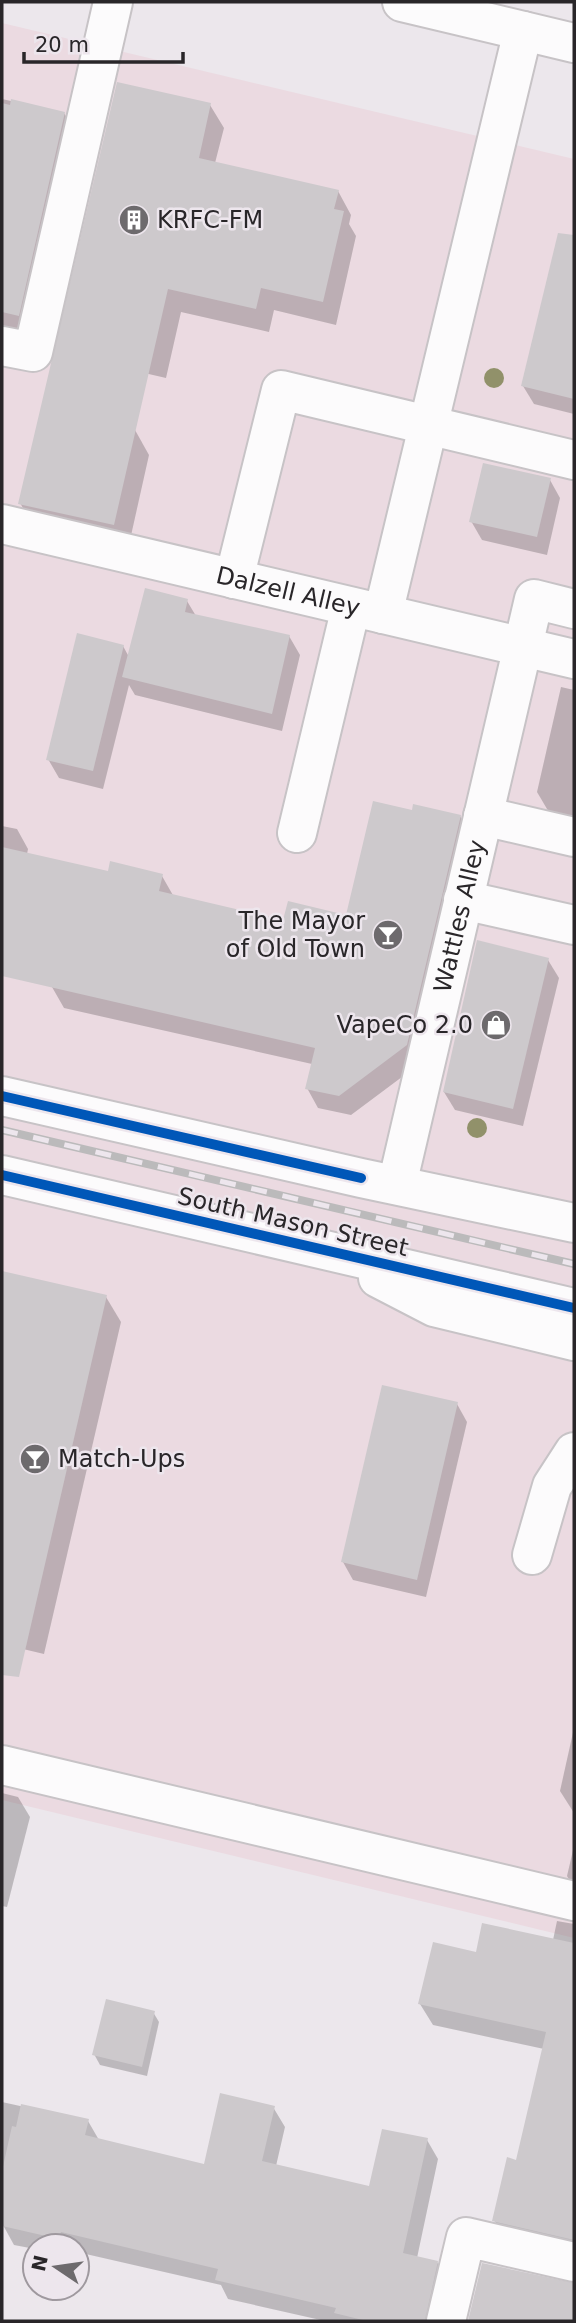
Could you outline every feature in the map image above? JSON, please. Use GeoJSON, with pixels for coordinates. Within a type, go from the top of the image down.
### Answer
{"type":"FeatureCollection","features":[{"type":"Feature","properties":{"kind":"main road"},"geometry":{"type":"LineString","coordinates":[[2,345],[33,352],[113,2]]}},
{"type":"Feature","properties":{"kind":"main road"},"geometry":{"type":"LineString","coordinates":[[402,2],[574,43]]}},
{"type":"Feature","properties":{"kind":"main road"},"geometry":{"type":"LineString","coordinates":[[297,833],[428,425],[523,31]]}},
{"type":"Feature","properties":{"kind":"main road"},"geometry":{"type":"LineString","coordinates":[[234,579],[281,390],[574,460]]}},
{"type":"Feature","properties":{"kind":"main road","name":"Dalzell Alley"},"geometry":{"type":"LineString","coordinates":[[2,524],[574,659]]}},
{"type":"Feature","properties":{"kind":"main road","name":"Wattles Alley"},"geometry":{"type":"LineString","coordinates":[[397,1185],[534,599],[574,609]]}},
{"type":"Feature","properties":{"kind":"main road"},"geometry":{"type":"LineString","coordinates":[[483,816],[574,837]]}},
{"type":"Feature","properties":{"kind":"main road"},"geometry":{"type":"LineString","coordinates":[[463,900],[574,925]]}},
{"type":"Feature","properties":{"kind":"main road"},"geometry":{"type":"LineString","coordinates":[[2,1096],[397,1185],[572,1212]]}},
{"type":"Feature","properties":{"kind":"main road","name":"South Mason Street"},"geometry":{"type":"LineString","coordinates":[[2,1175],[574,1308]]}},
{"type":"Feature","properties":{"kind":"main road"},"geometry":{"type":"LineString","coordinates":[[320,1249],[434,1307],[574,1341]]}},
{"type":"Feature","properties":{"kind":"main road"},"geometry":{"type":"LineString","coordinates":[[532,1555],[552,1486],[574,1452]]}},
{"type":"Feature","properties":{"kind":"main road"},"geometry":{"type":"LineString","coordinates":[[2,1765],[574,1901]]}},
{"type":"Feature","properties":{"kind":"main road"},"geometry":{"type":"LineString","coordinates":[[446,2321],[466,2237],[574,2262]]}},
{"type":"Feature","properties":{"kind":"shaded area"},"geometry":{"type":"Polygon","coordinates":[[[2,23],[574,159],[574,1938],[2,1800],[2,23]]]}},
{"type":"Feature","properties":{"kind":"building","name":"KRFC-FM"},"geometry":{"type":"Polygon","coordinates":[[[117,82],[211,103],[199,158],[339,190],[334,209],[344,211],[323,302],[261,288],[256,309],[168,289],[114,525],[18,504],[117,82]]]}},
{"type":"Feature","properties":{"kind":"building"},"geometry":{"type":"Polygon","coordinates":[[[11,99],[65,112],[19,316],[2,312],[2,103],[10,105],[11,99]]]}},
{"type":"Feature","properties":{"kind":"building"},"geometry":{"type":"Polygon","coordinates":[[[558,233],[574,235],[574,399],[521,386],[558,233]]]}},
{"type":"Feature","properties":{"kind":"building"},"geometry":{"type":"Polygon","coordinates":[[[483,463],[551,478],[537,537],[469,522],[483,463]]]}},
{"type":"Feature","properties":{"kind":"building"},"geometry":{"type":"Polygon","coordinates":[[[145,588],[188,599],[185,612],[290,635],[272,714],[122,677],[145,588]]]}},
{"type":"Feature","properties":{"kind":"building"},"geometry":{"type":"Polygon","coordinates":[[[77,633],[124,645],[93,771],[46,760],[77,633]]]}},
{"type":"Feature","properties":{"kind":"building"},"geometry":{"type":"Polygon","coordinates":[[[373,801],[412,810],[413,804],[461,815],[407,1045],[339,1096],[305,1089],[315,1048],[2,976],[2,847],[108,871],[110,861],[163,874],[159,891],[283,920],[288,901],[346,915],[373,801]]]}},
{"type":"Feature","properties":{"kind":"building","name":"VapeCo 2.0"},"geometry":{"type":"Polygon","coordinates":[[[477,940],[549,958],[513,1109],[443,1092],[477,940]]]}},
{"type":"Feature","properties":{"kind":"building","name":"Match-Ups"},"geometry":{"type":"Polygon","coordinates":[[[2,1271],[107,1295],[19,1677],[2,1675],[2,1271]]]}},
{"type":"Feature","properties":{"kind":"building"},"geometry":{"type":"Polygon","coordinates":[[[382,1385],[458,1402],[417,1580],[341,1562],[382,1385]]]}},
{"type":"Feature","properties":{"kind":"building"},"geometry":{"type":"Polygon","coordinates":[[[482,1923],[574,1943],[574,2240],[492,2221],[507,2157],[516,2160],[546,2032],[418,2004],[433,1942],[476,1952],[482,1923]]]}},
{"type":"Feature","properties":{"kind":"building"},"geometry":{"type":"Polygon","coordinates":[[[106,1999],[155,2011],[142,2067],[92,2055],[106,1999]]]}},
{"type":"Feature","properties":{"kind":"building"},"geometry":{"type":"Polygon","coordinates":[[[220,2093],[275,2106],[262,2161],[369,2186],[382,2129],[428,2138],[403,2253],[438,2261],[425,2321],[367,2321],[334,2313],[336,2308],[215,2280],[218,2269],[91,2239],[91,2232],[28,2232],[2,2226],[2,2171],[12,2126],[16,2127],[21,2104],[89,2119],[85,2135],[204,2164],[220,2093]]]}},
{"type":"Feature","properties":{"kind":"building"},"geometry":{"type":"Polygon","coordinates":[[[482,2263],[574,2283],[574,2321],[468,2321],[482,2263]]]}},
{"type":"Feature","properties":{"kind":"railway"},"geometry":{"type":"LineString","coordinates":[[2,1130],[574,1264]]}},
{"type":"Feature","properties":{"kind":"cycle path"},"geometry":{"type":"LineString","coordinates":[[2,1096],[361,1178]]}},
{"type":"Feature","properties":{"kind":"cycle path"},"geometry":{"type":"LineString","coordinates":[[2,1175],[574,1308]]}},
{"type":"Feature","properties":{"kind":"place","name":"KRFC-FM"},"geometry":{"type":"Point","coordinates":[134,220]}},
{"type":"Feature","properties":{"kind":"place","name":"The Mayor of Old Town"},"geometry":{"type":"Point","coordinates":[388,935]}},
{"type":"Feature","properties":{"kind":"place","name":"VapeCo 2.0"},"geometry":{"type":"Point","coordinates":[496,1025]}},
{"type":"Feature","properties":{"kind":"place","name":"Match-Ups"},"geometry":{"type":"Point","coordinates":[35,1459]}}]}
